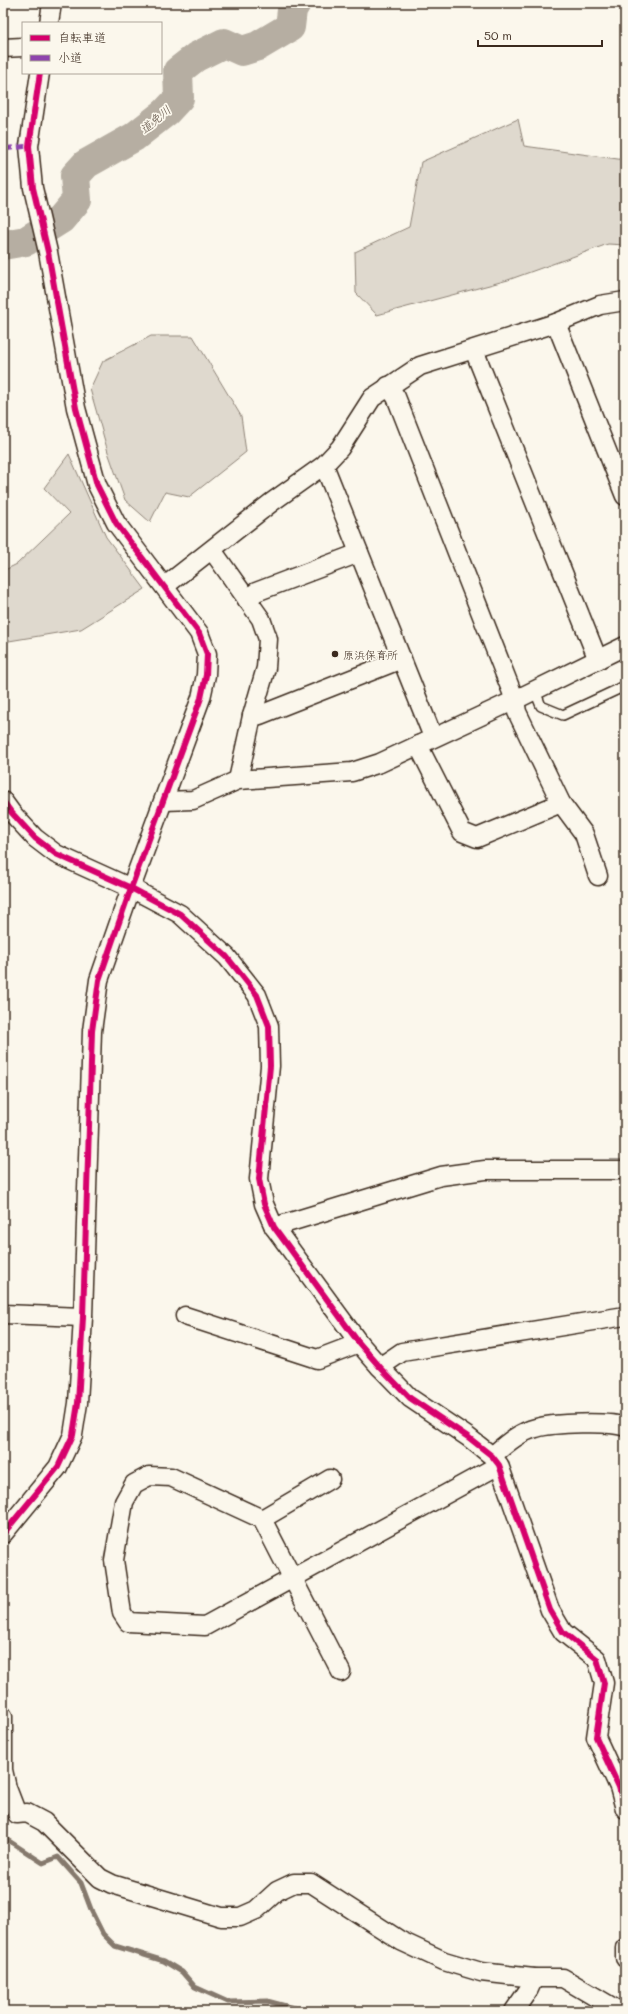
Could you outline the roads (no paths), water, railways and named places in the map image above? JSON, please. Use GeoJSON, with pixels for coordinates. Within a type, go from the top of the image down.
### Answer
{"type":"FeatureCollection","features":[{"type":"Feature","properties":{"kind":"street"},"geometry":{"type":"LineString","coordinates":[[48,22],[52,3]]}},
{"type":"Feature","properties":{"kind":"street"},"geometry":{"type":"LineString","coordinates":[[3,48],[22,47]]}},
{"type":"Feature","properties":{"kind":"street"},"geometry":{"type":"LineString","coordinates":[[3,1534],[58,1467],[73,1435],[78,1403],[83,1317],[92,1030],[99,980],[131,888],[201,698],[206,675],[208,654],[199,633],[165,586],[116,524],[97,485],[76,408],[48,252],[33,188],[29,146],[40,74]]}},
{"type":"Feature","properties":{"kind":"street"},"geometry":{"type":"LineString","coordinates":[[165,586],[272,502],[324,465],[340,448],[372,398],[420,366],[556,323],[600,304],[625,301]]}},
{"type":"Feature","properties":{"kind":"street"},"geometry":{"type":"LineString","coordinates":[[556,323],[625,496]]}},
{"type":"Feature","properties":{"kind":"street"},"geometry":{"type":"LineString","coordinates":[[474,350],[598,660]]}},
{"type":"Feature","properties":{"kind":"street"},"geometry":{"type":"LineString","coordinates":[[388,386],[396,397],[515,700],[517,712],[561,802],[584,834],[598,876]]}},
{"type":"Feature","properties":{"kind":"street"},"geometry":{"type":"LineString","coordinates":[[324,465],[402,659],[425,741],[462,832],[477,838],[561,802]]}},
{"type":"Feature","properties":{"kind":"street"},"geometry":{"type":"LineString","coordinates":[[212,550],[261,619],[268,640],[266,668],[252,716],[238,780]]}},
{"type":"Feature","properties":{"kind":"street"},"geometry":{"type":"LineString","coordinates":[[247,600],[256,592],[359,553]]}},
{"type":"Feature","properties":{"kind":"street"},"geometry":{"type":"LineString","coordinates":[[164,801],[194,800],[238,780],[352,772],[380,763],[534,691],[625,646]]}},
{"type":"Feature","properties":{"kind":"street"},"geometry":{"type":"LineString","coordinates":[[252,716],[260,715],[402,659]]}},
{"type":"Feature","properties":{"kind":"street"},"geometry":{"type":"LineString","coordinates":[[3,801],[35,838],[56,854],[131,888],[180,914],[227,957],[257,995],[269,1026],[270,1066],[259,1179],[264,1204],[274,1227],[359,1343],[380,1367],[410,1398],[468,1437],[495,1461],[550,1610],[563,1632],[597,1659],[604,1683],[596,1737],[619,1787],[625,1809]]}},
{"type":"Feature","properties":{"kind":"street"},"geometry":{"type":"LineString","coordinates":[[274,1227],[441,1176],[485,1170],[625,1170]]}},
{"type":"Feature","properties":{"kind":"street"},"geometry":{"type":"LineString","coordinates":[[3,1314],[83,1317]]}},
{"type":"Feature","properties":{"kind":"street"},"geometry":{"type":"LineString","coordinates":[[185,1316],[317,1359],[359,1343]]}},
{"type":"Feature","properties":{"kind":"street"},"geometry":{"type":"LineString","coordinates":[[380,1367],[402,1352],[625,1316]]}},
{"type":"Feature","properties":{"kind":"street"},"geometry":{"type":"LineString","coordinates":[[341,1672],[291,1579],[262,1519],[171,1477],[148,1476],[134,1484],[124,1502],[114,1560],[122,1613],[128,1622],[205,1626],[291,1579],[495,1461],[518,1435],[536,1428],[600,1423],[625,1427]]}},
{"type":"Feature","properties":{"kind":"street"},"geometry":{"type":"LineString","coordinates":[[262,1519],[330,1479]]}},
{"type":"Feature","properties":{"kind":"street"},"geometry":{"type":"LineString","coordinates":[[3,1716],[3,1770],[7,1788],[17,1814],[27,1813],[44,1822],[100,1878],[112,1884],[221,1918],[240,1917],[256,1910],[277,1891],[294,1883],[311,1883],[401,1941],[444,1961],[481,1972],[534,1978],[563,1978],[619,2011]]}},
{"type":"Feature","properties":{"kind":"street"},"geometry":{"type":"LineString","coordinates":[[625,1948],[625,1958]]}},
{"type":"Feature","properties":{"kind":"street"},"geometry":{"type":"LineString","coordinates":[[514,2011],[529,1989],[534,1978]]}},
{"type":"Feature","properties":{"kind":"lane"},"geometry":{"type":"LineString","coordinates":[[534,691],[541,706],[563,715],[625,686]]}},
{"type":"Feature","properties":{"kind":"waterway","name":"道免川"},"geometry":{"type":"LineString","coordinates":[[3,245],[26,241],[61,219],[77,200],[75,176],[86,164],[134,137],[166,112],[179,98],[178,71],[196,57],[224,43],[242,51],[258,46],[290,27],[292,10],[296,3]]}},
{"type":"Feature","properties":{"kind":"waterway"},"geometry":{"type":"LineString","coordinates":[[3,1839],[6,1839],[43,1863],[58,1857],[81,1883],[92,1912],[103,1934],[115,1946],[164,1961],[182,1972],[195,1987],[228,2002],[267,2001],[305,2011]]}},
{"type":"Feature","properties":{"kind":"place","name":"原浜保育所"},"geometry":{"type":"Point","coordinates":[335,654]}}]}
